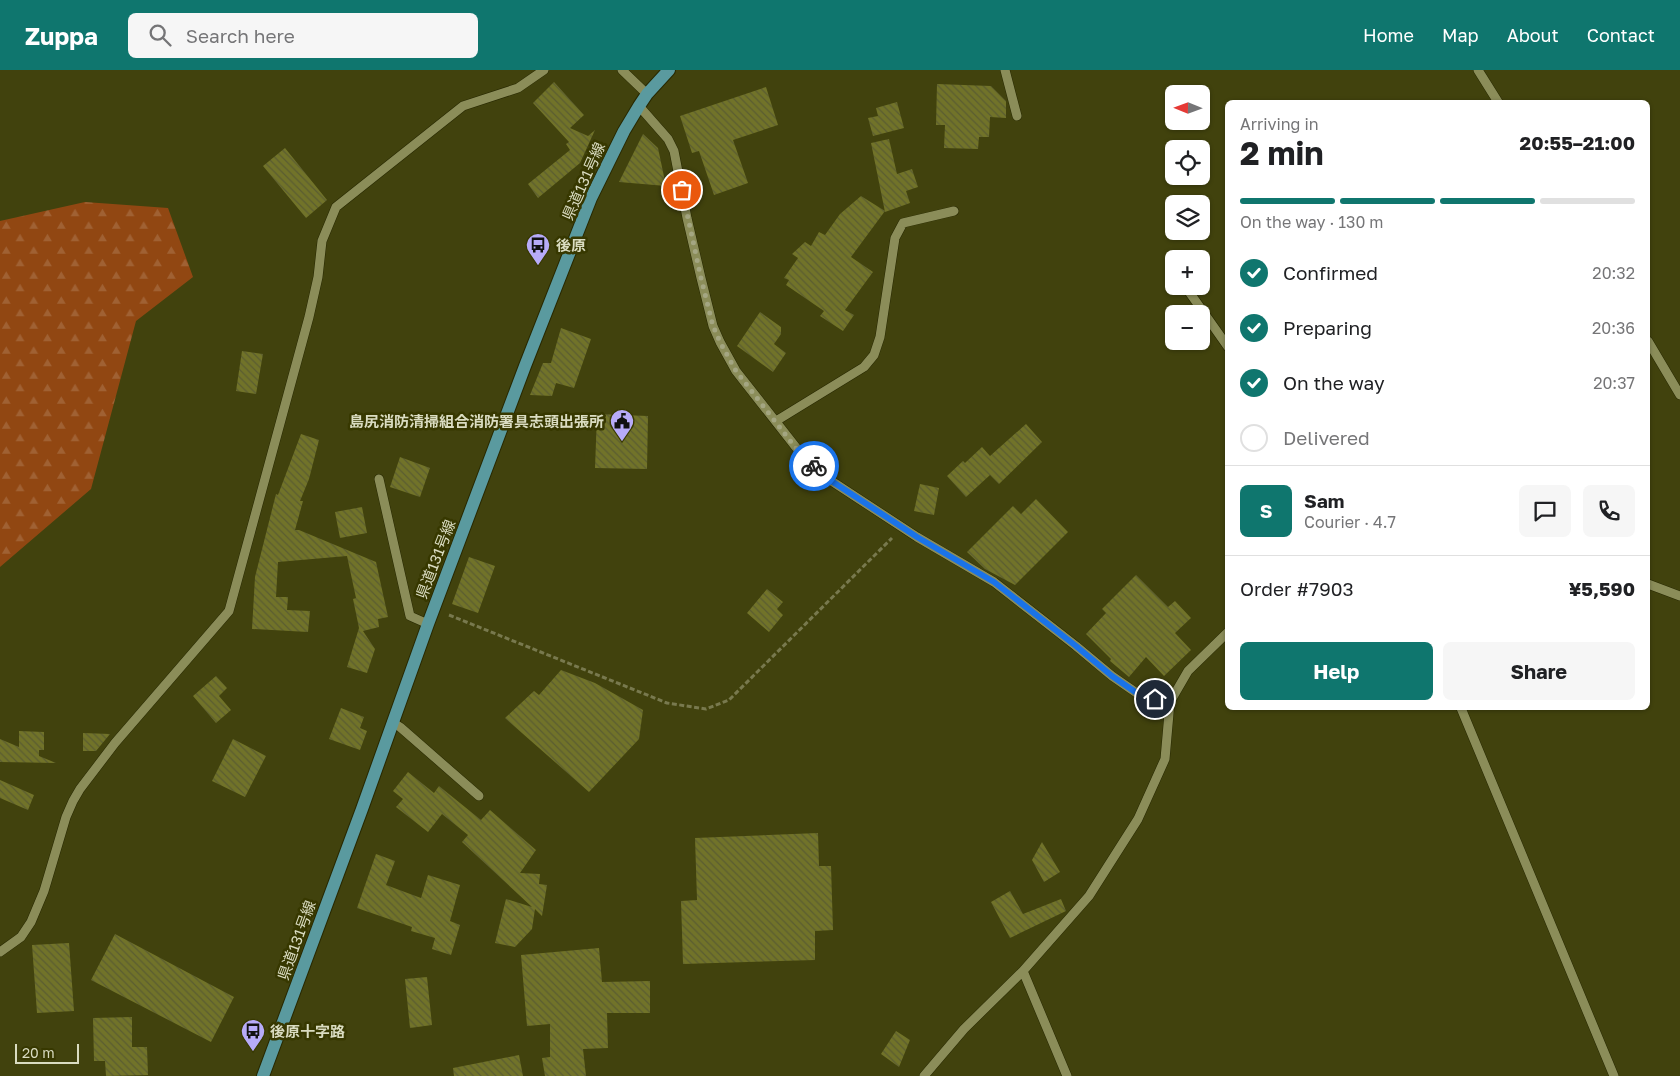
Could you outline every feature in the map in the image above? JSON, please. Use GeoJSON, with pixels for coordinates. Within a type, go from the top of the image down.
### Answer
{"type":"FeatureCollection","features":[{"type":"Feature","properties":{"kind":"main road","name":"県道131号線"},"geometry":{"type":"LineString","coordinates":[[263,1076],[428,624],[525,366],[591,198],[638,106],[669,70]]}},
{"type":"Feature","properties":{"kind":"street"},"geometry":{"type":"LineString","coordinates":[[0,952],[21,937],[31,922],[44,891],[72,801],[115,743],[229,611],[309,317],[318,277],[322,241],[336,207],[463,106],[518,88],[544,70]]}},
{"type":"Feature","properties":{"kind":"street"},"geometry":{"type":"LineString","coordinates":[[622,70],[647,94]]}},
{"type":"Feature","properties":{"kind":"street"},"geometry":{"type":"LineString","coordinates":[[1005,70],[1017,116]]}},
{"type":"Feature","properties":{"kind":"street"},"geometry":{"type":"LineString","coordinates":[[1478,70],[1497,100]]}},
{"type":"Feature","properties":{"kind":"street"},"geometry":{"type":"LineString","coordinates":[[638,106],[668,140],[674,151],[701,278],[717,334],[736,371],[802,456],[833,482],[902,527],[994,582],[1112,676],[1141,696],[1170,702]]}},
{"type":"Feature","properties":{"kind":"street"},"geometry":{"type":"LineString","coordinates":[[776,421],[864,367],[874,355],[880,337],[895,238],[903,223],[954,211]]}},
{"type":"Feature","properties":{"kind":"street"},"geometry":{"type":"LineString","coordinates":[[1191,295],[1225,343]]}},
{"type":"Feature","properties":{"kind":"street"},"geometry":{"type":"LineString","coordinates":[[1650,344],[1680,395]]}},
{"type":"Feature","properties":{"kind":"street"},"geometry":{"type":"LineString","coordinates":[[378,479],[410,616],[428,624]]}},
{"type":"Feature","properties":{"kind":"street"},"geometry":{"type":"LineString","coordinates":[[1650,585],[1680,596]]}},
{"type":"Feature","properties":{"kind":"street"},"geometry":{"type":"LineString","coordinates":[[924,1076],[964,1029],[1023,971],[1089,896],[1138,820],[1165,759],[1170,702],[1188,670],[1225,635]]}},
{"type":"Feature","properties":{"kind":"street"},"geometry":{"type":"LineString","coordinates":[[1462,710],[1614,1076]]}},
{"type":"Feature","properties":{"kind":"street"},"geometry":{"type":"LineString","coordinates":[[392,722],[400,726],[479,796]]}},
{"type":"Feature","properties":{"kind":"street"},"geometry":{"type":"LineString","coordinates":[[1023,971],[1067,1076]]}},
{"type":"Feature","properties":{"kind":"path"},"geometry":{"type":"LineString","coordinates":[[434,608],[667,703],[706,708],[729,700],[902,527]]}},
{"type":"Feature","properties":{"kind":"green space"},"geometry":{"type":"Polygon","coordinates":[[[85,202],[168,208],[193,277],[136,321],[91,489],[0,567],[0,221],[85,202]]]}},
{"type":"Feature","properties":{"kind":"building"},"geometry":{"type":"Polygon","coordinates":[[[554,82],[584,115],[570,128],[588,136],[595,130],[580,163],[538,198],[528,184],[570,150],[566,144],[569,142],[533,103],[554,82]]]}},
{"type":"Feature","properties":{"kind":"building"},"geometry":{"type":"Polygon","coordinates":[[[937,84],[991,86],[1006,101],[1006,118],[990,117],[989,137],[979,137],[978,149],[944,148],[945,125],[936,125],[937,84]]]}},
{"type":"Feature","properties":{"kind":"building"},"geometry":{"type":"Polygon","coordinates":[[[766,87],[778,125],[733,140],[748,183],[714,195],[699,151],[692,153],[680,116],[766,87]]]}},
{"type":"Feature","properties":{"kind":"building"},"geometry":{"type":"Polygon","coordinates":[[[897,102],[904,128],[873,136],[868,118],[878,116],[876,108],[897,102]]]}},
{"type":"Feature","properties":{"kind":"building"},"geometry":{"type":"Polygon","coordinates":[[[643,134],[658,148],[666,186],[619,182],[643,134]]]}},
{"type":"Feature","properties":{"kind":"building"},"geometry":{"type":"Polygon","coordinates":[[[889,139],[897,174],[912,169],[918,187],[906,191],[910,203],[885,212],[871,143],[889,139]]]}},
{"type":"Feature","properties":{"kind":"building"},"geometry":{"type":"Polygon","coordinates":[[[285,148],[327,200],[306,218],[263,166],[285,148]]]}},
{"type":"Feature","properties":{"kind":"building"},"geometry":{"type":"Polygon","coordinates":[[[861,196],[885,211],[851,257],[873,272],[845,310],[854,315],[843,331],[820,316],[824,311],[786,285],[789,280],[784,278],[798,258],[792,254],[805,242],[811,246],[819,232],[825,235],[840,214],[861,196]]]}},
{"type":"Feature","properties":{"kind":"building"},"geometry":{"type":"Polygon","coordinates":[[[760,312],[781,327],[781,334],[774,344],[786,353],[773,372],[737,346],[760,312]]]}},
{"type":"Feature","properties":{"kind":"building"},"geometry":{"type":"Polygon","coordinates":[[[561,328],[591,339],[574,388],[556,383],[552,396],[530,395],[543,363],[551,363],[561,328]]]}},
{"type":"Feature","properties":{"kind":"building"},"geometry":{"type":"Polygon","coordinates":[[[242,351],[263,354],[256,394],[236,391],[242,351]]]}},
{"type":"Feature","properties":{"kind":"building","name":"島尻消防清掃組合消防署具志頭出張所"},"geometry":{"type":"Polygon","coordinates":[[[597,414],[648,416],[647,469],[595,468],[597,414]]]}},
{"type":"Feature","properties":{"kind":"building"},"geometry":{"type":"Polygon","coordinates":[[[1026,424],[1042,442],[999,484],[990,475],[966,497],[947,476],[982,447],[990,456],[1026,424]]]}},
{"type":"Feature","properties":{"kind":"building"},"geometry":{"type":"Polygon","coordinates":[[[301,434],[319,440],[309,479],[300,501],[303,501],[295,530],[376,562],[388,617],[378,619],[379,627],[363,631],[375,649],[367,673],[347,667],[359,628],[353,599],[356,598],[347,556],[278,562],[276,597],[288,597],[287,610],[310,611],[308,632],[252,629],[255,577],[276,494],[278,495],[301,434]]]}},
{"type":"Feature","properties":{"kind":"building"},"geometry":{"type":"Polygon","coordinates":[[[400,457],[430,468],[420,497],[390,487],[400,457]]]}},
{"type":"Feature","properties":{"kind":"building"},"geometry":{"type":"Polygon","coordinates":[[[920,484],[939,488],[934,515],[914,511],[920,484]]]}},
{"type":"Feature","properties":{"kind":"building"},"geometry":{"type":"Polygon","coordinates":[[[1036,499],[1068,532],[1015,585],[985,569],[967,552],[1013,506],[1021,514],[1036,499]]]}},
{"type":"Feature","properties":{"kind":"building"},"geometry":{"type":"Polygon","coordinates":[[[362,507],[367,533],[340,538],[335,512],[362,507]]]}},
{"type":"Feature","properties":{"kind":"building"},"geometry":{"type":"Polygon","coordinates":[[[469,557],[495,566],[478,613],[452,604],[469,557]]]}},
{"type":"Feature","properties":{"kind":"building"},"geometry":{"type":"Polygon","coordinates":[[[1136,575],[1168,607],[1175,601],[1191,618],[1175,633],[1191,650],[1164,676],[1146,657],[1129,677],[1110,661],[1111,659],[1086,634],[1106,613],[1102,609],[1136,575]]]}},
{"type":"Feature","properties":{"kind":"building"},"geometry":{"type":"Polygon","coordinates":[[[767,589],[783,602],[777,609],[783,615],[769,632],[747,613],[767,589]]]}},
{"type":"Feature","properties":{"kind":"building"},"geometry":{"type":"Polygon","coordinates":[[[561,670],[595,683],[643,710],[639,739],[589,792],[505,718],[534,691],[539,695],[561,670]]]}},
{"type":"Feature","properties":{"kind":"building"},"geometry":{"type":"Polygon","coordinates":[[[216,676],[227,688],[219,696],[231,710],[216,723],[193,696],[216,676]]]}},
{"type":"Feature","properties":{"kind":"building"},"geometry":{"type":"Polygon","coordinates":[[[341,708],[364,717],[360,728],[367,731],[360,750],[329,739],[341,708]]]}},
{"type":"Feature","properties":{"kind":"building"},"geometry":{"type":"Polygon","coordinates":[[[19,731],[44,732],[44,750],[39,750],[39,756],[56,763],[0,762],[0,739],[19,747],[19,731]]]}},
{"type":"Feature","properties":{"kind":"building"},"geometry":{"type":"Polygon","coordinates":[[[83,733],[110,734],[96,751],[83,751],[83,733]]]}},
{"type":"Feature","properties":{"kind":"building"},"geometry":{"type":"Polygon","coordinates":[[[233,739],[266,756],[245,797],[212,781],[233,739]]]}},
{"type":"Feature","properties":{"kind":"building"},"geometry":{"type":"Polygon","coordinates":[[[408,772],[434,793],[439,786],[481,820],[490,810],[536,850],[520,873],[540,874],[539,884],[547,885],[542,916],[535,909],[532,929],[515,947],[495,943],[506,899],[532,907],[462,842],[468,835],[442,814],[428,832],[396,807],[403,799],[393,791],[408,772]]]}},
{"type":"Feature","properties":{"kind":"building"},"geometry":{"type":"Polygon","coordinates":[[[0,780],[34,795],[28,810],[0,798],[0,780]]]}},
{"type":"Feature","properties":{"kind":"building"},"geometry":{"type":"Polygon","coordinates":[[[818,833],[819,866],[831,866],[833,930],[815,931],[815,960],[683,964],[681,901],[697,900],[695,838],[818,833]]]}},
{"type":"Feature","properties":{"kind":"building"},"geometry":{"type":"Polygon","coordinates":[[[1042,842],[1060,872],[1044,882],[1032,860],[1042,842]]]}},
{"type":"Feature","properties":{"kind":"building"},"geometry":{"type":"Polygon","coordinates":[[[376,854],[395,861],[386,885],[421,898],[428,875],[460,885],[450,921],[460,925],[451,955],[432,949],[435,938],[411,931],[412,927],[357,908],[376,854]]]}},
{"type":"Feature","properties":{"kind":"building"},"geometry":{"type":"Polygon","coordinates":[[[1010,891],[1023,914],[1061,899],[1066,911],[1010,938],[991,902],[1010,891]]]}},
{"type":"Feature","properties":{"kind":"building"},"geometry":{"type":"Polygon","coordinates":[[[115,934],[234,997],[211,1042],[91,980],[115,934]]]}},
{"type":"Feature","properties":{"kind":"building"},"geometry":{"type":"Polygon","coordinates":[[[69,943],[74,1011],[37,1013],[32,945],[69,943]]]}},
{"type":"Feature","properties":{"kind":"building"},"geometry":{"type":"Polygon","coordinates":[[[599,948],[602,982],[650,981],[650,1013],[607,1013],[608,1048],[583,1049],[586,1076],[545,1076],[542,1058],[550,1057],[550,1024],[527,1026],[521,955],[599,948]]]}},
{"type":"Feature","properties":{"kind":"building"},"geometry":{"type":"Polygon","coordinates":[[[427,977],[432,1025],[410,1028],[405,979],[427,977]]]}},
{"type":"Feature","properties":{"kind":"building"},"geometry":{"type":"Polygon","coordinates":[[[132,1017],[132,1047],[147,1047],[148,1075],[106,1076],[105,1061],[94,1061],[93,1018],[132,1017]]]}},
{"type":"Feature","properties":{"kind":"building"},"geometry":{"type":"Polygon","coordinates":[[[896,1031],[910,1040],[899,1067],[881,1054],[896,1031]]]}},
{"type":"Feature","properties":{"kind":"building"},"geometry":{"type":"Polygon","coordinates":[[[519,1055],[523,1076],[454,1076],[453,1068],[519,1055]]]}},
{"type":"Feature","properties":{"kind":"way so far"},"geometry":{"type":"LineString","coordinates":[[682,190],[701,278],[713,326],[720,342],[736,371],[802,456],[814,466]]}},
{"type":"Feature","properties":{"kind":"place","name":"後原"},"geometry":{"type":"Point","coordinates":[538,266]}},
{"type":"Feature","properties":{"kind":"place","name":"島尻消防清掃組合消防署具志頭出張所"},"geometry":{"type":"Point","coordinates":[622,442]}},
{"type":"Feature","properties":{"kind":"place","name":"後原十字路"},"geometry":{"type":"Point","coordinates":[253,1052]}},
{"type":"Feature","properties":{"kind":"route"},"geometry":{"type":"LineString","coordinates":[[814,466],[833,482],[917,537],[994,582],[1112,676],[1141,696],[1155,699]]}}]}
